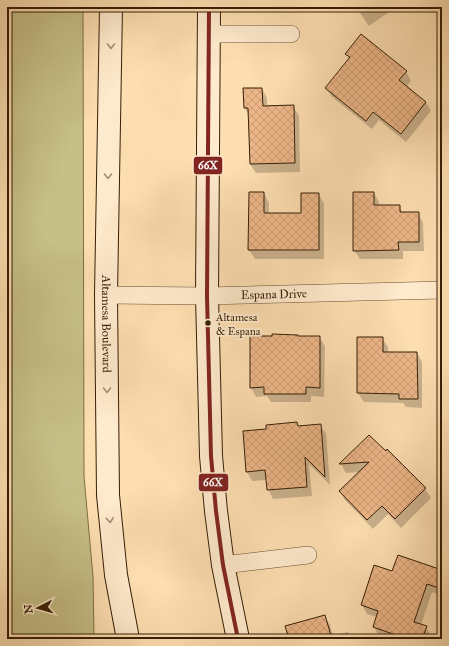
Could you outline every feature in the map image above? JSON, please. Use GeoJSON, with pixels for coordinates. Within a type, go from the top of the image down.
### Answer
{"type":"FeatureCollection","features":[{"type":"Feature","properties":{"kind":"main road","name":"Altamesa Boulevard"},"geometry":{"type":"LineString","coordinates":[[111,7],[106,295],[108,495],[116,575],[128,639]]}},
{"type":"Feature","properties":{"kind":"main road"},"geometry":{"type":"LineString","coordinates":[[209,7],[207,296],[211,456],[222,565],[238,639]]}},
{"type":"Feature","properties":{"kind":"street"},"geometry":{"type":"LineString","coordinates":[[209,34],[291,34]]}},
{"type":"Feature","properties":{"kind":"street","name":"Espana Drive"},"geometry":{"type":"LineString","coordinates":[[106,295],[207,296],[442,290]]}},
{"type":"Feature","properties":{"kind":"street"},"geometry":{"type":"LineString","coordinates":[[222,565],[308,555]]}},
{"type":"Feature","properties":{"kind":"shaded area"},"geometry":{"type":"Polygon","coordinates":[[[7,7],[83,7],[84,476],[93,577],[94,639],[7,639],[7,7]]]}},
{"type":"Feature","properties":{"kind":"building"},"geometry":{"type":"Polygon","coordinates":[[[361,34],[407,71],[399,80],[426,102],[401,134],[373,112],[366,121],[325,88],[350,57],[345,54],[361,34]]]}},
{"type":"Feature","properties":{"kind":"building"},"geometry":{"type":"Polygon","coordinates":[[[243,88],[262,88],[263,106],[294,105],[295,163],[250,164],[248,108],[244,108],[243,88]]]}},
{"type":"Feature","properties":{"kind":"building"},"geometry":{"type":"Polygon","coordinates":[[[249,192],[264,192],[264,213],[301,213],[301,193],[319,193],[319,250],[248,250],[249,192]]]}},
{"type":"Feature","properties":{"kind":"building"},"geometry":{"type":"Polygon","coordinates":[[[353,192],[374,192],[374,205],[400,205],[400,212],[419,212],[419,242],[398,242],[399,250],[353,251],[353,192]]]}},
{"type":"Feature","properties":{"kind":"building"},"geometry":{"type":"Polygon","coordinates":[[[272,334],[320,336],[320,388],[306,387],[306,394],[264,394],[264,387],[250,388],[250,336],[272,336],[272,334]]]}},
{"type":"Feature","properties":{"kind":"building"},"geometry":{"type":"Polygon","coordinates":[[[357,337],[383,337],[383,352],[417,352],[418,399],[399,399],[399,394],[357,393],[357,337]]]}},
{"type":"Feature","properties":{"kind":"building"},"geometry":{"type":"Polygon","coordinates":[[[297,422],[298,426],[321,424],[325,477],[305,457],[307,487],[267,490],[265,470],[246,472],[243,431],[266,429],[266,425],[297,422]]]}},
{"type":"Feature","properties":{"kind":"building"},"geometry":{"type":"Polygon","coordinates":[[[369,435],[386,451],[387,449],[426,488],[395,519],[382,506],[367,520],[339,491],[369,462],[339,464],[369,435]]]}},
{"type":"Feature","properties":{"kind":"building"},"geometry":{"type":"Polygon","coordinates":[[[398,555],[442,570],[442,589],[427,584],[414,622],[427,626],[422,639],[407,639],[373,627],[378,611],[361,605],[374,565],[392,571],[398,555]]]}},
{"type":"Feature","properties":{"kind":"building"},"geometry":{"type":"Polygon","coordinates":[[[325,615],[332,639],[289,639],[285,626],[325,615]]]}},
{"type":"Feature","properties":{"kind":"transit line","name":"66X"},"geometry":{"type":"LineString","coordinates":[[209,7],[207,296],[211,456],[223,565],[238,639]]}},
{"type":"Feature","properties":{"kind":"place","name":"Altamesa & Espana"},"geometry":{"type":"Point","coordinates":[208,323]}}]}
